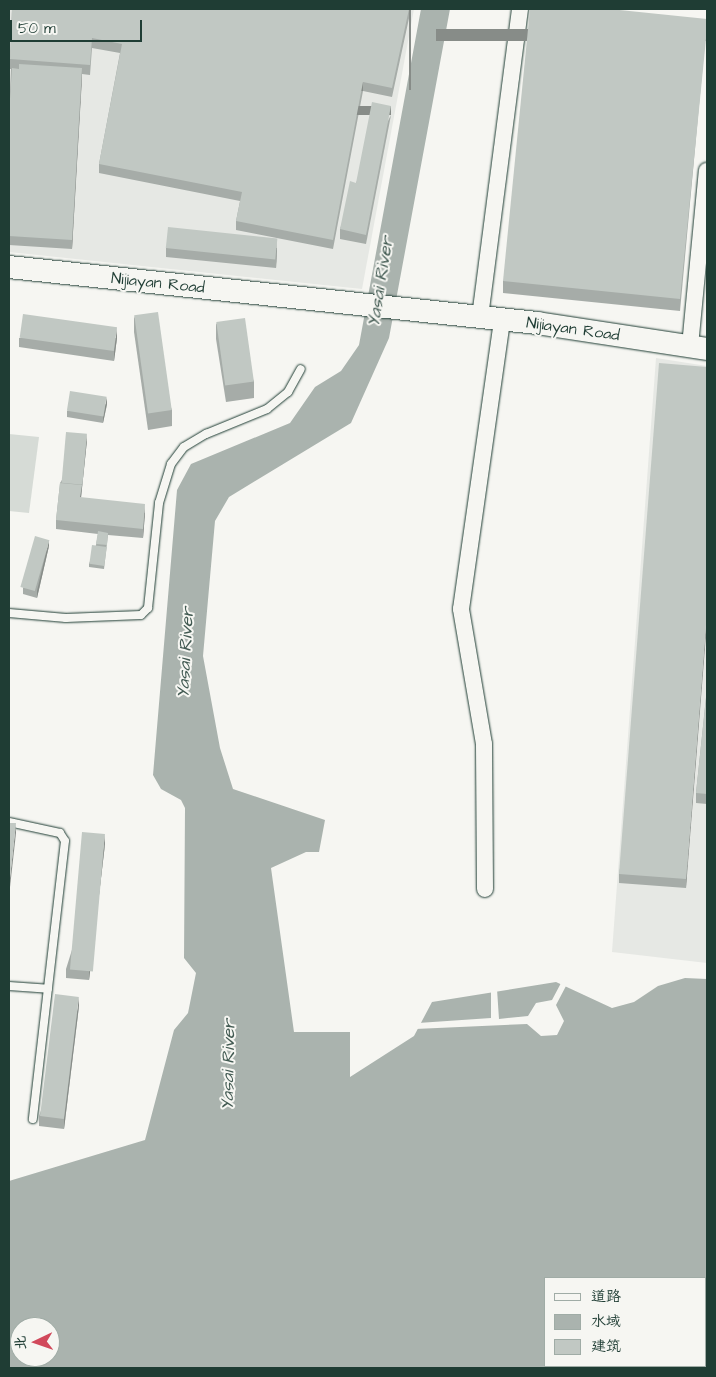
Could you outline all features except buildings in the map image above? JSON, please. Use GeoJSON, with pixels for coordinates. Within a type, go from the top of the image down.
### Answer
{"type":"FeatureCollection","features":[{"type":"Feature","properties":{"kind":"main road","name":"Nijiayan Road"},"geometry":{"type":"LineString","coordinates":[[9,267],[480,317],[698,347]]}},
{"type":"Feature","properties":{"kind":"street"},"geometry":{"type":"LineString","coordinates":[[480,317],[520,9]]}},
{"type":"Feature","properties":{"kind":"street"},"geometry":{"type":"LineString","coordinates":[[698,347],[707,171]]}},
{"type":"Feature","properties":{"kind":"street"},"geometry":{"type":"LineString","coordinates":[[485,889],[484,744],[461,609],[502,320]]}},
{"type":"Feature","properties":{"kind":"lane"},"geometry":{"type":"LineString","coordinates":[[9,613],[66,618],[142,615],[148,608],[159,503],[170,464],[184,448],[206,434],[267,409],[288,392],[301,369]]}},
{"type":"Feature","properties":{"kind":"lane"},"geometry":{"type":"LineString","coordinates":[[9,822],[60,833],[65,841],[33,1119]]}},
{"type":"Feature","properties":{"kind":"lane"},"geometry":{"type":"LineString","coordinates":[[9,986],[48,989]]}},
{"type":"Feature","properties":{"kind":"shaded area"},"geometry":{"type":"Polygon","coordinates":[[[9,9],[414,9],[362,289],[9,252],[9,9]]]}},
{"type":"Feature","properties":{"kind":"shaded area"},"geometry":{"type":"Polygon","coordinates":[[[656,358],[707,366],[707,963],[612,952],[656,358]]]}},
{"type":"Feature","properties":{"kind":"shaded area"},"geometry":{"type":"Polygon","coordinates":[[[9,434],[39,437],[29,513],[9,511],[9,434]]]}},
{"type":"Feature","properties":{"kind":"water","name":"Yasai River"},"geometry":{"type":"Polygon","coordinates":[[[421,9],[450,9],[389,338],[351,423],[229,497],[215,521],[203,656],[220,748],[233,789],[325,820],[319,852],[306,852],[271,868],[294,1032],[350,1032],[350,1077],[414,1036],[432,1002],[556,982],[612,1008],[634,1002],[658,986],[685,978],[707,979],[707,1368],[9,1368],[9,1181],[145,1140],[174,1030],[188,1013],[196,973],[184,958],[185,808],[181,800],[161,789],[153,775],[177,490],[191,464],[290,423],[315,387],[341,371],[359,345],[421,9]]]}},
{"type":"Feature","properties":{"kind":"pier"},"geometry":{"type":"Polygon","coordinates":[[[561,983],[566,986],[556,1005],[564,1021],[557,1035],[541,1036],[527,1024],[415,1029],[418,1023],[491,1018],[491,990],[497,989],[499,1019],[528,1016],[536,1003],[552,1000],[561,983]]]}}]}
